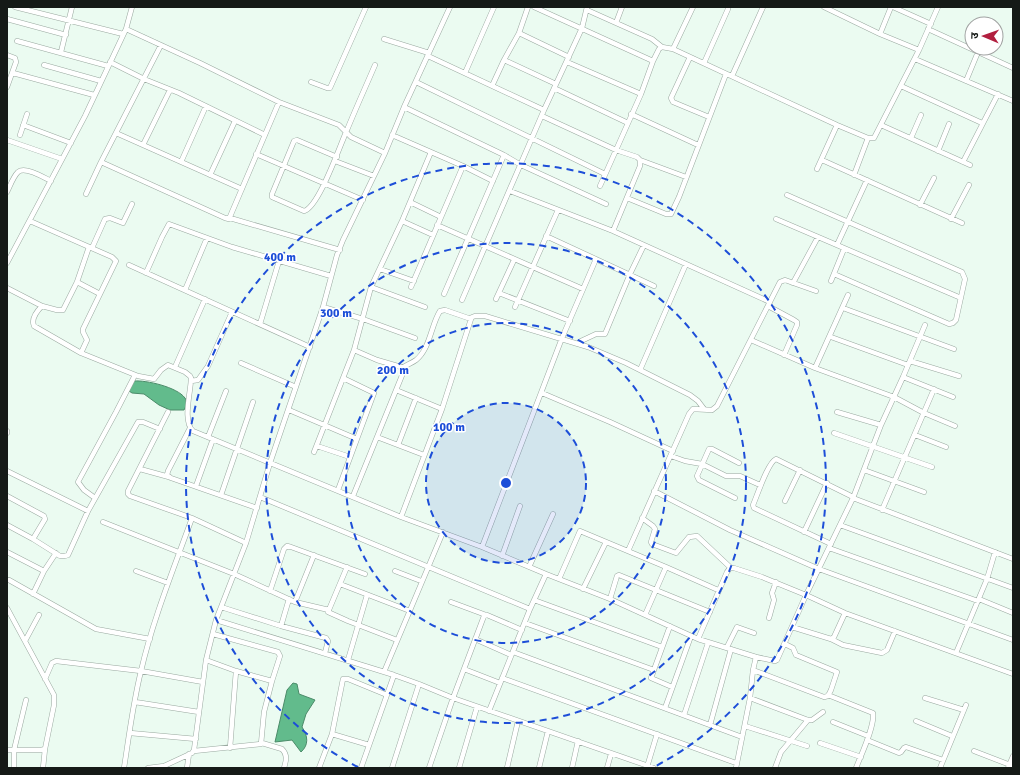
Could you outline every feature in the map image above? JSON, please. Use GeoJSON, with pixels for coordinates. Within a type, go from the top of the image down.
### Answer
{"type":"FeatureCollection","features":[{"type":"Feature","properties":{"kind":"street"},"geometry":{"type":"LineString","coordinates":[[15,7],[123,34]]}},
{"type":"Feature","properties":{"kind":"street"},"geometry":{"type":"LineString","coordinates":[[61,52],[70,21],[72,7]]}},
{"type":"Feature","properties":{"kind":"street"},"geometry":{"type":"LineString","coordinates":[[7,263],[71,143],[94,96],[126,29],[132,7]]}},
{"type":"Feature","properties":{"kind":"street"},"geometry":{"type":"LineString","coordinates":[[311,82],[329,88],[366,7]]}},
{"type":"Feature","properties":{"kind":"street"},"geometry":{"type":"LineString","coordinates":[[187,768],[196,739],[206,660],[216,620],[246,543],[270,463],[323,307],[331,276],[340,250],[450,7]]}},
{"type":"Feature","properties":{"kind":"street"},"geometry":{"type":"LineString","coordinates":[[465,73],[494,7]]}},
{"type":"Feature","properties":{"kind":"street"},"geometry":{"type":"LineString","coordinates":[[492,86],[518,33],[528,7]]}},
{"type":"Feature","properties":{"kind":"street"},"geometry":{"type":"LineString","coordinates":[[534,7],[653,61]]}},
{"type":"Feature","properties":{"kind":"street"},"geometry":{"type":"LineString","coordinates":[[616,23],[622,7]]}},
{"type":"Feature","properties":{"kind":"street"},"geometry":{"type":"LineString","coordinates":[[673,49],[693,7]]}},
{"type":"Feature","properties":{"kind":"street"},"geometry":{"type":"LineString","coordinates":[[732,76],[763,7]]}},
{"type":"Feature","properties":{"kind":"street"},"geometry":{"type":"LineString","coordinates":[[824,7],[880,34],[919,50]]}},
{"type":"Feature","properties":{"kind":"street"},"geometry":{"type":"LineString","coordinates":[[880,34],[892,7],[931,24]]}},
{"type":"Feature","properties":{"kind":"street"},"geometry":{"type":"LineString","coordinates":[[462,300],[544,110],[582,28],[587,9],[652,39],[662,47],[673,49],[837,125],[868,138],[874,138],[915,59],[938,7]]}},
{"type":"Feature","properties":{"kind":"street"},"geometry":{"type":"LineString","coordinates":[[704,63],[728,9]]}},
{"type":"Feature","properties":{"kind":"street"},"geometry":{"type":"LineString","coordinates":[[7,19],[66,35]]}},
{"type":"Feature","properties":{"kind":"street"},"geometry":{"type":"LineString","coordinates":[[126,29],[278,102],[339,125],[351,136],[385,152]]}},
{"type":"Feature","properties":{"kind":"street"},"geometry":{"type":"LineString","coordinates":[[928,29],[964,46]]}},
{"type":"Feature","properties":{"kind":"street"},"geometry":{"type":"LineString","coordinates":[[518,33],[641,94]]}},
{"type":"Feature","properties":{"kind":"street"},"geometry":{"type":"LineString","coordinates":[[384,39],[428,54],[544,110]]}},
{"type":"Feature","properties":{"kind":"street"},"geometry":{"type":"LineString","coordinates":[[17,41],[109,64],[206,106],[264,135]]}},
{"type":"Feature","properties":{"kind":"street"},"geometry":{"type":"LineString","coordinates":[[86,194],[100,162],[161,45]]}},
{"type":"Feature","properties":{"kind":"street"},"geometry":{"type":"LineString","coordinates":[[600,186],[641,94],[653,61],[659,49],[662,47]]}},
{"type":"Feature","properties":{"kind":"street"},"geometry":{"type":"LineString","coordinates":[[7,55],[16,59],[13,73],[7,87]]}},
{"type":"Feature","properties":{"kind":"street"},"geometry":{"type":"LineString","coordinates":[[966,81],[976,56]]}},
{"type":"Feature","properties":{"kind":"street"},"geometry":{"type":"LineString","coordinates":[[987,56],[1013,68]]}},
{"type":"Feature","properties":{"kind":"street"},"geometry":{"type":"LineString","coordinates":[[690,57],[671,98],[673,102],[709,117]]}},
{"type":"Feature","properties":{"kind":"street"},"geometry":{"type":"LineString","coordinates":[[915,59],[1013,101]]}},
{"type":"Feature","properties":{"kind":"street"},"geometry":{"type":"LineString","coordinates":[[504,60],[628,123]]}},
{"type":"Feature","properties":{"kind":"street"},"geometry":{"type":"LineString","coordinates":[[44,65],[101,81]]}},
{"type":"Feature","properties":{"kind":"street"},"geometry":{"type":"LineString","coordinates":[[374,176],[336,159],[295,140],[272,194],[274,198],[304,211],[309,209],[324,184],[336,159],[346,131],[375,65]]}},
{"type":"Feature","properties":{"kind":"street"},"geometry":{"type":"LineString","coordinates":[[13,73],[94,96]]}},
{"type":"Feature","properties":{"kind":"street"},"geometry":{"type":"LineString","coordinates":[[627,198],[670,215],[679,197],[726,74]]}},
{"type":"Feature","properties":{"kind":"street"},"geometry":{"type":"LineString","coordinates":[[416,82],[605,174]]}},
{"type":"Feature","properties":{"kind":"street"},"geometry":{"type":"LineString","coordinates":[[901,86],[982,123]]}},
{"type":"Feature","properties":{"kind":"street"},"geometry":{"type":"LineString","coordinates":[[143,145],[170,90]]}},
{"type":"Feature","properties":{"kind":"street"},"geometry":{"type":"LineString","coordinates":[[963,162],[998,94]]}},
{"type":"Feature","properties":{"kind":"street"},"geometry":{"type":"LineString","coordinates":[[230,218],[278,102]]}},
{"type":"Feature","properties":{"kind":"street"},"geometry":{"type":"LineString","coordinates":[[181,162],[206,106]]}},
{"type":"Feature","properties":{"kind":"street"},"geometry":{"type":"LineString","coordinates":[[404,107],[504,155],[521,165],[606,204]]}},
{"type":"Feature","properties":{"kind":"street"},"geometry":{"type":"LineString","coordinates":[[20,135],[27,114]]}},
{"type":"Feature","properties":{"kind":"street"},"geometry":{"type":"LineString","coordinates":[[632,114],[698,145]]}},
{"type":"Feature","properties":{"kind":"street"},"geometry":{"type":"LineString","coordinates":[[911,138],[921,115]]}},
{"type":"Feature","properties":{"kind":"street"},"geometry":{"type":"LineString","coordinates":[[542,116],[616,150],[686,177]]}},
{"type":"Feature","properties":{"kind":"street"},"geometry":{"type":"LineString","coordinates":[[210,174],[236,121]]}},
{"type":"Feature","properties":{"kind":"street"},"geometry":{"type":"LineString","coordinates":[[938,150],[949,124]]}},
{"type":"Feature","properties":{"kind":"street"},"geometry":{"type":"LineString","coordinates":[[23,125],[71,143]]}},
{"type":"Feature","properties":{"kind":"street"},"geometry":{"type":"LineString","coordinates":[[817,169],[837,125]]}},
{"type":"Feature","properties":{"kind":"street"},"geometry":{"type":"LineString","coordinates":[[881,125],[970,165]]}},
{"type":"Feature","properties":{"kind":"street"},"geometry":{"type":"LineString","coordinates":[[116,133],[242,189]]}},
{"type":"Feature","properties":{"kind":"street"},"geometry":{"type":"LineString","coordinates":[[392,135],[463,166],[492,181]]}},
{"type":"Feature","properties":{"kind":"street"},"geometry":{"type":"LineString","coordinates":[[854,174],[868,138]]}},
{"type":"Feature","properties":{"kind":"street"},"geometry":{"type":"LineString","coordinates":[[7,140],[62,159]]}},
{"type":"Feature","properties":{"kind":"street"},"geometry":{"type":"LineString","coordinates":[[314,452],[354,350],[371,287],[402,221],[431,152]]}},
{"type":"Feature","properties":{"kind":"street"},"geometry":{"type":"LineString","coordinates":[[256,154],[363,200]]}},
{"type":"Feature","properties":{"kind":"street"},"geometry":{"type":"LineString","coordinates":[[444,294],[504,155]]}},
{"type":"Feature","properties":{"kind":"street"},"geometry":{"type":"LineString","coordinates":[[612,231],[640,166],[640,160]]}},
{"type":"Feature","properties":{"kind":"street"},"geometry":{"type":"LineString","coordinates":[[822,160],[962,223]]}},
{"type":"Feature","properties":{"kind":"street"},"geometry":{"type":"LineString","coordinates":[[100,162],[225,218],[230,218],[340,250]]}},
{"type":"Feature","properties":{"kind":"street"},"geometry":{"type":"LineString","coordinates":[[411,287],[463,166]]}},
{"type":"Feature","properties":{"kind":"street"},"geometry":{"type":"LineString","coordinates":[[7,192],[17,173],[22,170],[51,181]]}},
{"type":"Feature","properties":{"kind":"street"},"geometry":{"type":"LineString","coordinates":[[920,205],[934,178]]}},
{"type":"Feature","properties":{"kind":"street"},"geometry":{"type":"LineString","coordinates":[[837,246],[867,180]]}},
{"type":"Feature","properties":{"kind":"street"},"geometry":{"type":"LineString","coordinates":[[951,219],[969,185]]}},
{"type":"Feature","properties":{"kind":"street"},"geometry":{"type":"LineString","coordinates":[[510,191],[612,231],[686,264],[769,304],[797,322],[784,355]]}},
{"type":"Feature","properties":{"kind":"street"},"geometry":{"type":"LineString","coordinates":[[787,195],[962,272],[965,279],[956,320],[949,324],[834,274]]}},
{"type":"Feature","properties":{"kind":"street"},"geometry":{"type":"LineString","coordinates":[[410,202],[441,217]]}},
{"type":"Feature","properties":{"kind":"street"},"geometry":{"type":"LineString","coordinates":[[7,288],[42,306],[63,310],[77,282],[91,247],[105,220],[110,218],[123,223],[132,204]]}},
{"type":"Feature","properties":{"kind":"street"},"geometry":{"type":"LineString","coordinates":[[515,307],[558,210]]}},
{"type":"Feature","properties":{"kind":"street"},"geometry":{"type":"LineString","coordinates":[[776,219],[961,298]]}},
{"type":"Feature","properties":{"kind":"street"},"geometry":{"type":"LineString","coordinates":[[30,221],[91,247],[116,260],[83,329],[87,340],[81,353]]}},
{"type":"Feature","properties":{"kind":"street"},"geometry":{"type":"LineString","coordinates":[[402,221],[433,235]]}},
{"type":"Feature","properties":{"kind":"street"},"geometry":{"type":"LineString","coordinates":[[146,272],[168,225],[171,224],[232,247],[331,276]]}},
{"type":"Feature","properties":{"kind":"street"},"geometry":{"type":"LineString","coordinates":[[438,225],[532,268],[583,289]]}},
{"type":"Feature","properties":{"kind":"street"},"geometry":{"type":"LineString","coordinates":[[546,236],[654,286]]}},
{"type":"Feature","properties":{"kind":"street"},"geometry":{"type":"LineString","coordinates":[[793,283],[818,237]]}},
{"type":"Feature","properties":{"kind":"street"},"geometry":{"type":"LineString","coordinates":[[185,290],[207,238]]}},
{"type":"Feature","properties":{"kind":"street"},"geometry":{"type":"LineString","coordinates":[[578,344],[596,334],[605,334],[644,245]]}},
{"type":"Feature","properties":{"kind":"street"},"geometry":{"type":"LineString","coordinates":[[831,281],[844,249]]}},
{"type":"Feature","properties":{"kind":"street"},"geometry":{"type":"LineString","coordinates":[[482,547],[561,340],[596,259]]}},
{"type":"Feature","properties":{"kind":"street"},"geometry":{"type":"LineString","coordinates":[[496,299],[514,260]]}},
{"type":"Feature","properties":{"kind":"street"},"geometry":{"type":"LineString","coordinates":[[260,324],[279,261]]}},
{"type":"Feature","properties":{"kind":"street"},"geometry":{"type":"LineString","coordinates":[[640,370],[686,264]]}},
{"type":"Feature","properties":{"kind":"street"},"geometry":{"type":"LineString","coordinates":[[129,265],[310,347]]}},
{"type":"Feature","properties":{"kind":"street"},"geometry":{"type":"LineString","coordinates":[[380,269],[414,281]]}},
{"type":"Feature","properties":{"kind":"street"},"geometry":{"type":"LineString","coordinates":[[628,551],[691,411],[693,408],[712,410],[717,406],[780,282],[785,280],[816,291]]}},
{"type":"Feature","properties":{"kind":"street"},"geometry":{"type":"LineString","coordinates":[[77,282],[100,294]]}},
{"type":"Feature","properties":{"kind":"street"},"geometry":{"type":"LineString","coordinates":[[371,287],[425,307]]}},
{"type":"Feature","properties":{"kind":"street"},"geometry":{"type":"LineString","coordinates":[[499,293],[570,320]]}},
{"type":"Feature","properties":{"kind":"street"},"geometry":{"type":"LineString","coordinates":[[815,368],[831,337],[848,295]]}},
{"type":"Feature","properties":{"kind":"street"},"geometry":{"type":"LineString","coordinates":[[176,368],[205,299]]}},
{"type":"Feature","properties":{"kind":"street"},"geometry":{"type":"LineString","coordinates":[[42,306],[33,320],[32,323],[34,326],[81,353],[135,375],[152,380],[156,378],[165,366],[170,365],[190,376],[191,381],[188,415],[190,428],[167,473],[169,477]]}},
{"type":"Feature","properties":{"kind":"street"},"geometry":{"type":"LineString","coordinates":[[323,307],[363,319],[416,338]]}},
{"type":"Feature","properties":{"kind":"street"},"geometry":{"type":"LineString","coordinates":[[843,308],[954,349]]}},
{"type":"Feature","properties":{"kind":"street"},"geometry":{"type":"LineString","coordinates":[[354,350],[376,360],[402,368],[416,360],[420,355],[429,339],[440,311],[446,310],[470,318],[475,316],[486,316],[588,347],[640,370],[690,395],[698,401],[704,409]]}},
{"type":"Feature","properties":{"kind":"street"},"geometry":{"type":"LineString","coordinates":[[191,381],[198,380],[208,366],[232,312]]}},
{"type":"Feature","properties":{"kind":"street"},"geometry":{"type":"LineString","coordinates":[[401,517],[442,409],[471,321],[470,318]]}},
{"type":"Feature","properties":{"kind":"street"},"geometry":{"type":"LineString","coordinates":[[190,428],[193,431],[238,450],[401,517],[482,547],[583,590],[610,599],[708,643],[756,657],[776,661],[785,644],[806,594],[853,497],[872,447],[925,325]]}},
{"type":"Feature","properties":{"kind":"street"},"geometry":{"type":"LineString","coordinates":[[831,337],[909,363],[959,376]]}},
{"type":"Feature","properties":{"kind":"street"},"geometry":{"type":"LineString","coordinates":[[750,340],[815,368],[894,397],[924,413],[955,426]]}},
{"type":"Feature","properties":{"kind":"street"},"geometry":{"type":"LineString","coordinates":[[241,363],[296,387]]}},
{"type":"Feature","properties":{"kind":"street"},"geometry":{"type":"LineString","coordinates":[[353,496],[403,373],[402,368]]}},
{"type":"Feature","properties":{"kind":"street"},"geometry":{"type":"LineString","coordinates":[[96,498],[84,490],[78,482],[135,375]]}},
{"type":"Feature","properties":{"kind":"street"},"geometry":{"type":"LineString","coordinates":[[903,377],[953,397]]}},
{"type":"Feature","properties":{"kind":"street"},"geometry":{"type":"LineString","coordinates":[[338,490],[374,393],[343,378]]}},
{"type":"Feature","properties":{"kind":"street"},"geometry":{"type":"LineString","coordinates":[[882,510],[934,389]]}},
{"type":"Feature","properties":{"kind":"street"},"geometry":{"type":"LineString","coordinates":[[396,390],[442,409]]}},
{"type":"Feature","properties":{"kind":"street"},"geometry":{"type":"LineString","coordinates":[[196,486],[226,391]]}},
{"type":"Feature","properties":{"kind":"street"},"geometry":{"type":"LineString","coordinates":[[542,393],[610,422],[684,461],[702,464],[726,476],[740,476],[760,485]]}},
{"type":"Feature","properties":{"kind":"street"},"geometry":{"type":"LineString","coordinates":[[398,445],[416,398]]}},
{"type":"Feature","properties":{"kind":"street"},"geometry":{"type":"LineString","coordinates":[[221,495],[238,450],[253,402]]}},
{"type":"Feature","properties":{"kind":"street"},"geometry":{"type":"LineString","coordinates":[[289,410],[357,439]]}},
{"type":"Feature","properties":{"kind":"street"},"geometry":{"type":"LineString","coordinates":[[168,412],[128,491],[128,494],[192,518],[246,543]]}},
{"type":"Feature","properties":{"kind":"street"},"geometry":{"type":"LineString","coordinates":[[837,412],[881,426]]}},
{"type":"Feature","properties":{"kind":"street"},"geometry":{"type":"LineString","coordinates":[[7,525],[56,554],[63,557],[68,554],[88,511],[138,422],[143,422],[160,428]]}},
{"type":"Feature","properties":{"kind":"street"},"geometry":{"type":"LineString","coordinates":[[834,433],[932,467]]}},
{"type":"Feature","properties":{"kind":"street"},"geometry":{"type":"LineString","coordinates":[[915,435],[946,447]]}},
{"type":"Feature","properties":{"kind":"street"},"geometry":{"type":"LineString","coordinates":[[377,437],[424,455]]}},
{"type":"Feature","properties":{"kind":"street"},"geometry":{"type":"LineString","coordinates":[[317,446],[350,457]]}},
{"type":"Feature","properties":{"kind":"street"},"geometry":{"type":"LineString","coordinates":[[735,498],[698,479],[697,476],[711,448],[739,463]]}},
{"type":"Feature","properties":{"kind":"street"},"geometry":{"type":"LineString","coordinates":[[1013,559],[882,510],[775,459],[760,485],[753,505],[754,508],[830,546],[1013,613]]}},
{"type":"Feature","properties":{"kind":"street"},"geometry":{"type":"LineString","coordinates":[[140,469],[169,477],[257,508]]}},
{"type":"Feature","properties":{"kind":"street"},"geometry":{"type":"LineString","coordinates":[[785,501],[800,470]]}},
{"type":"Feature","properties":{"kind":"street"},"geometry":{"type":"LineString","coordinates":[[864,470],[924,492]]}},
{"type":"Feature","properties":{"kind":"street"},"geometry":{"type":"LineString","coordinates":[[7,471],[88,511]]}},
{"type":"Feature","properties":{"kind":"street"},"geometry":{"type":"LineString","coordinates":[[804,532],[827,483]]}},
{"type":"Feature","properties":{"kind":"street"},"geometry":{"type":"LineString","coordinates":[[654,491],[730,530],[819,569],[1013,640]]}},
{"type":"Feature","properties":{"kind":"street"},"geometry":{"type":"LineString","coordinates":[[7,496],[44,516],[45,519],[33,539]]}},
{"type":"Feature","properties":{"kind":"street"},"geometry":{"type":"LineString","coordinates":[[260,497],[530,609]]}},
{"type":"Feature","properties":{"kind":"street"},"geometry":{"type":"LineString","coordinates":[[502,556],[520,506]]}},
{"type":"Feature","properties":{"kind":"street"},"geometry":{"type":"LineString","coordinates":[[529,567],[553,514]]}},
{"type":"Feature","properties":{"kind":"street"},"geometry":{"type":"LineString","coordinates":[[124,768],[141,671],[168,584],[192,518]]}},
{"type":"Feature","properties":{"kind":"street"},"geometry":{"type":"LineString","coordinates":[[642,518],[654,527],[651,542],[652,544],[676,553],[689,537],[695,535],[731,568],[776,582],[806,594],[845,613],[956,652],[1013,674]]}},
{"type":"Feature","properties":{"kind":"street"},"geometry":{"type":"LineString","coordinates":[[104,522],[234,574],[295,602],[329,610]]}},
{"type":"Feature","properties":{"kind":"street"},"geometry":{"type":"LineString","coordinates":[[840,525],[1013,588]]}},
{"type":"Feature","properties":{"kind":"street"},"geometry":{"type":"LineString","coordinates":[[559,579],[580,531],[718,590]]}},
{"type":"Feature","properties":{"kind":"street"},"geometry":{"type":"LineString","coordinates":[[384,672],[443,532]]}},
{"type":"Feature","properties":{"kind":"street"},"geometry":{"type":"LineString","coordinates":[[583,590],[606,542]]}},
{"type":"Feature","properties":{"kind":"street"},"geometry":{"type":"LineString","coordinates":[[270,591],[285,548],[291,547],[365,574]]}},
{"type":"Feature","properties":{"kind":"street"},"geometry":{"type":"LineString","coordinates":[[7,552],[44,571]]}},
{"type":"Feature","properties":{"kind":"street"},"geometry":{"type":"LineString","coordinates":[[956,652],[987,579],[995,552]]}},
{"type":"Feature","properties":{"kind":"street"},"geometry":{"type":"LineString","coordinates":[[33,594],[44,571],[56,554]]}},
{"type":"Feature","properties":{"kind":"street"},"geometry":{"type":"LineString","coordinates":[[295,602],[314,555]]}},
{"type":"Feature","properties":{"kind":"street"},"geometry":{"type":"LineString","coordinates":[[347,567],[328,612],[398,640]]}},
{"type":"Feature","properties":{"kind":"street"},"geometry":{"type":"LineString","coordinates":[[645,615],[666,567]]}},
{"type":"Feature","properties":{"kind":"street"},"geometry":{"type":"LineString","coordinates":[[698,639],[718,590],[727,572],[731,568]]}},
{"type":"Feature","properties":{"kind":"street"},"geometry":{"type":"LineString","coordinates":[[136,571],[168,584]]}},
{"type":"Feature","properties":{"kind":"street"},"geometry":{"type":"LineString","coordinates":[[395,571],[422,581]]}},
{"type":"Feature","properties":{"kind":"street"},"geometry":{"type":"LineString","coordinates":[[489,711],[530,609],[546,574]]}},
{"type":"Feature","properties":{"kind":"street"},"geometry":{"type":"LineString","coordinates":[[610,599],[618,576],[620,575],[710,612]]}},
{"type":"Feature","properties":{"kind":"street"},"geometry":{"type":"LineString","coordinates":[[9,580],[96,629],[150,639]]}},
{"type":"Feature","properties":{"kind":"street"},"geometry":{"type":"LineString","coordinates":[[769,618],[774,600],[772,593],[776,582]]}},
{"type":"Feature","properties":{"kind":"street"},"geometry":{"type":"LineString","coordinates":[[340,584],[410,611]]}},
{"type":"Feature","properties":{"kind":"street"},"geometry":{"type":"LineString","coordinates":[[348,660],[367,594]]}},
{"type":"Feature","properties":{"kind":"street"},"geometry":{"type":"LineString","coordinates":[[281,626],[289,599]]}},
{"type":"Feature","properties":{"kind":"street"},"geometry":{"type":"LineString","coordinates":[[534,600],[662,647]]}},
{"type":"Feature","properties":{"kind":"street"},"geometry":{"type":"LineString","coordinates":[[451,602],[522,630]]}},
{"type":"Feature","properties":{"kind":"street"},"geometry":{"type":"LineString","coordinates":[[221,607],[281,626],[328,638],[325,653]]}},
{"type":"Feature","properties":{"kind":"street"},"geometry":{"type":"LineString","coordinates":[[7,608],[54,698],[43,768]]}},
{"type":"Feature","properties":{"kind":"street"},"geometry":{"type":"LineString","coordinates":[[831,639],[834,637],[845,613]]}},
{"type":"Feature","properties":{"kind":"street"},"geometry":{"type":"LineString","coordinates":[[25,641],[40,615]]}},
{"type":"Feature","properties":{"kind":"street"},"geometry":{"type":"LineString","coordinates":[[430,768],[453,698],[484,616],[486,615]]}},
{"type":"Feature","properties":{"kind":"street"},"geometry":{"type":"LineString","coordinates":[[216,620],[394,675],[477,707],[578,741],[647,767],[654,768]]}},
{"type":"Feature","properties":{"kind":"street"},"geometry":{"type":"LineString","coordinates":[[525,623],[654,670]]}},
{"type":"Feature","properties":{"kind":"street"},"geometry":{"type":"LineString","coordinates":[[670,626],[651,679],[672,687]]}},
{"type":"Feature","properties":{"kind":"street"},"geometry":{"type":"LineString","coordinates":[[710,724],[729,648],[737,627],[754,633]]}},
{"type":"Feature","properties":{"kind":"street"},"geometry":{"type":"LineString","coordinates":[[792,627],[831,639],[843,645],[882,653],[886,650],[895,631]]}},
{"type":"Feature","properties":{"kind":"street"},"geometry":{"type":"LineString","coordinates":[[213,634],[280,654],[264,712],[262,743]]}},
{"type":"Feature","properties":{"kind":"street"},"geometry":{"type":"LineString","coordinates":[[665,708],[691,636]]}},
{"type":"Feature","properties":{"kind":"street"},"geometry":{"type":"LineString","coordinates":[[475,640],[710,724],[742,737]]}},
{"type":"Feature","properties":{"kind":"street"},"geometry":{"type":"LineString","coordinates":[[684,715],[708,643]]}},
{"type":"Feature","properties":{"kind":"street"},"geometry":{"type":"LineString","coordinates":[[785,644],[793,648],[796,655],[837,672],[828,696]]}},
{"type":"Feature","properties":{"kind":"street"},"geometry":{"type":"LineString","coordinates":[[502,678],[658,734],[736,765],[745,726],[756,657]]}},
{"type":"Feature","properties":{"kind":"street"},"geometry":{"type":"LineString","coordinates":[[206,660],[236,671],[272,680]]}},
{"type":"Feature","properties":{"kind":"street"},"geometry":{"type":"LineString","coordinates":[[44,679],[52,663],[56,661],[141,671],[203,682]]}},
{"type":"Feature","properties":{"kind":"street"},"geometry":{"type":"LineString","coordinates":[[464,669],[500,683]]}},
{"type":"Feature","properties":{"kind":"street"},"geometry":{"type":"LineString","coordinates":[[753,670],[824,697],[828,696],[873,713],[868,738],[856,768]]}},
{"type":"Feature","properties":{"kind":"street"},"geometry":{"type":"LineString","coordinates":[[230,748],[236,671]]}},
{"type":"Feature","properties":{"kind":"street"},"geometry":{"type":"LineString","coordinates":[[361,768],[394,675]]}},
{"type":"Feature","properties":{"kind":"street"},"geometry":{"type":"LineString","coordinates":[[319,768],[332,734],[343,679],[348,679],[387,695]]}},
{"type":"Feature","properties":{"kind":"street"},"geometry":{"type":"LineString","coordinates":[[392,768],[419,684]]}},
{"type":"Feature","properties":{"kind":"street"},"geometry":{"type":"LineString","coordinates":[[750,698],[808,720],[812,720],[823,712]]}},
{"type":"Feature","properties":{"kind":"street"},"geometry":{"type":"LineString","coordinates":[[925,698],[965,708],[952,736],[940,768]]}},
{"type":"Feature","properties":{"kind":"street"},"geometry":{"type":"LineString","coordinates":[[14,768],[14,750],[26,700]]}},
{"type":"Feature","properties":{"kind":"street"},"geometry":{"type":"LineString","coordinates":[[135,702],[199,712]]}},
{"type":"Feature","properties":{"kind":"street"},"geometry":{"type":"LineString","coordinates":[[459,768],[477,707]]}},
{"type":"Feature","properties":{"kind":"street"},"geometry":{"type":"LineString","coordinates":[[775,768],[781,752],[808,720]]}},
{"type":"Feature","properties":{"kind":"street"},"geometry":{"type":"LineString","coordinates":[[507,768],[518,721]]}},
{"type":"Feature","properties":{"kind":"street"},"geometry":{"type":"LineString","coordinates":[[916,721],[952,736]]}},
{"type":"Feature","properties":{"kind":"street"},"geometry":{"type":"LineString","coordinates":[[833,722],[899,753],[906,747],[943,760]]}},
{"type":"Feature","properties":{"kind":"street"},"geometry":{"type":"LineString","coordinates":[[745,726],[806,746]]}},
{"type":"Feature","properties":{"kind":"street"},"geometry":{"type":"LineString","coordinates":[[540,768],[548,731]]}},
{"type":"Feature","properties":{"kind":"street"},"geometry":{"type":"LineString","coordinates":[[130,733],[196,739]]}},
{"type":"Feature","properties":{"kind":"street"},"geometry":{"type":"LineString","coordinates":[[332,734],[370,745]]}},
{"type":"Feature","properties":{"kind":"street"},"geometry":{"type":"LineString","coordinates":[[647,767],[658,734]]}},
{"type":"Feature","properties":{"kind":"street"},"geometry":{"type":"LineString","coordinates":[[572,768],[578,741]]}},
{"type":"Feature","properties":{"kind":"street"},"geometry":{"type":"LineString","coordinates":[[148,768],[164,766],[192,753],[262,743],[278,747],[284,751],[286,759],[284,768]]}},
{"type":"Feature","properties":{"kind":"street"},"geometry":{"type":"LineString","coordinates":[[820,743],[861,757]]}},
{"type":"Feature","properties":{"kind":"street"},"geometry":{"type":"LineString","coordinates":[[7,750],[41,750],[45,748]]}},
{"type":"Feature","properties":{"kind":"street"},"geometry":{"type":"LineString","coordinates":[[974,751],[1010,766],[1013,756]]}},
{"type":"Feature","properties":{"kind":"street"},"geometry":{"type":"LineString","coordinates":[[607,768],[611,754]]}},
{"type":"Feature","properties":{"kind":"shaded area"},"geometry":{"type":"Polygon","coordinates":[[[134,381],[153,383],[181,394],[185,398],[187,404],[184,410],[170,410],[159,405],[144,394],[132,393],[129,391],[134,381]]]}},
{"type":"Feature","properties":{"kind":"shaded area"},"geometry":{"type":"Polygon","coordinates":[[[293,683],[297,684],[299,694],[315,700],[306,714],[302,727],[306,734],[307,740],[304,749],[301,752],[292,740],[275,742],[287,690],[293,683]]]}}]}
